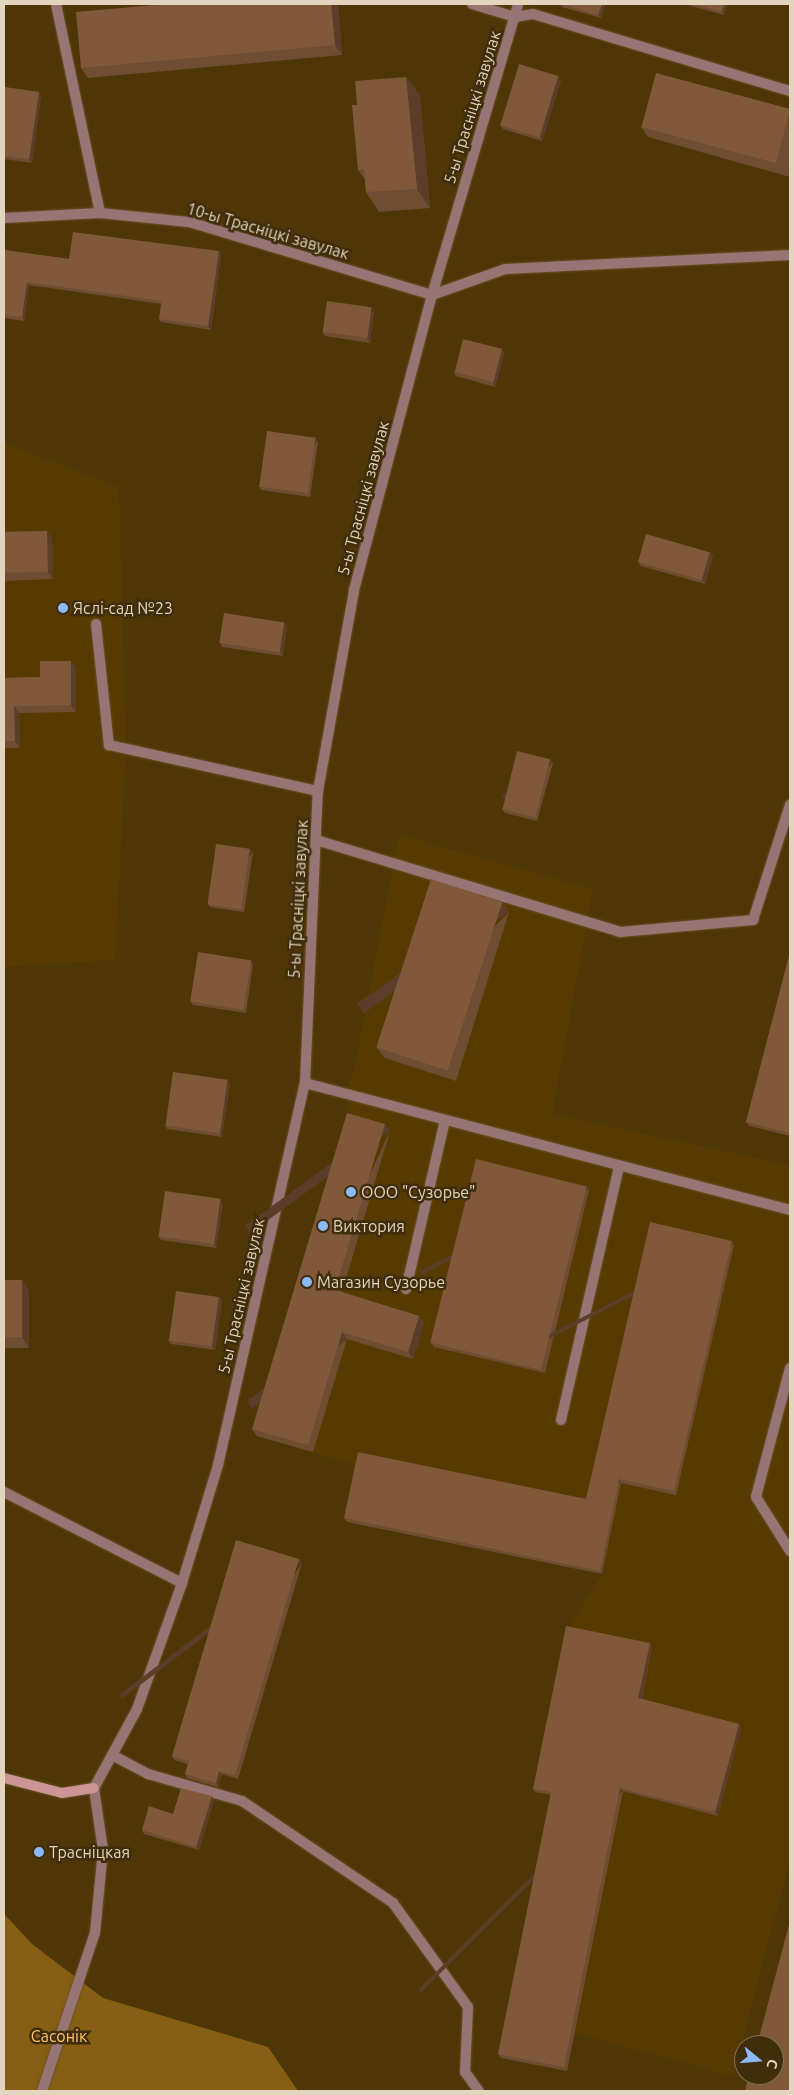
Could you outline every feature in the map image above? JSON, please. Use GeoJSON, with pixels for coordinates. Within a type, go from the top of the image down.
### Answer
{"type":"FeatureCollection","features":[{"type":"Feature","properties":{"kind":"street"},"geometry":{"type":"LineString","coordinates":[[56,4],[100,213]]}},
{"type":"Feature","properties":{"kind":"street"},"geometry":{"type":"LineString","coordinates":[[472,4],[514,17],[533,14],[790,91]]}},
{"type":"Feature","properties":{"kind":"street","name":"5-ы Трасніцкі завулак"},"geometry":{"type":"LineString","coordinates":[[94,1788],[136,1709],[182,1583],[218,1465],[305,1083],[318,790],[354,590],[432,295],[518,4]]}},
{"type":"Feature","properties":{"kind":"street","name":"10-ы Трасніцкі завулак"},"geometry":{"type":"LineString","coordinates":[[4,218],[100,213],[189,222],[432,295]]}},
{"type":"Feature","properties":{"kind":"street"},"geometry":{"type":"LineString","coordinates":[[432,295],[505,269],[790,255]]}},
{"type":"Feature","properties":{"kind":"street"},"geometry":{"type":"LineString","coordinates":[[96,624],[109,745],[318,790]]}},
{"type":"Feature","properties":{"kind":"street"},"geometry":{"type":"LineString","coordinates":[[316,840],[620,932],[753,920],[790,805]]}},
{"type":"Feature","properties":{"kind":"street"},"geometry":{"type":"LineString","coordinates":[[305,1083],[790,1210]]}},
{"type":"Feature","properties":{"kind":"street"},"geometry":{"type":"LineString","coordinates":[[406,1289],[445,1120]]}},
{"type":"Feature","properties":{"kind":"street"},"geometry":{"type":"LineString","coordinates":[[561,1420],[619,1166]]}},
{"type":"Feature","properties":{"kind":"street"},"geometry":{"type":"LineString","coordinates":[[790,1368],[756,1497],[790,1551]]}},
{"type":"Feature","properties":{"kind":"street"},"geometry":{"type":"LineString","coordinates":[[4,1492],[182,1583]]}},
{"type":"Feature","properties":{"kind":"street"},"geometry":{"type":"LineString","coordinates":[[112,1755],[148,1774],[242,1801],[393,1903],[468,2007],[466,2072],[479,2091]]}},
{"type":"Feature","properties":{"kind":"street"},"geometry":{"type":"LineString","coordinates":[[4,1778],[62,1792],[94,1788],[103,1850],[95,1933],[42,2091]]}},
{"type":"Feature","properties":{"kind":"shaded area","name":"Яслі-сад №23"},"geometry":{"type":"Polygon","coordinates":[[[4,443],[119,487],[126,749],[115,960],[4,967],[4,443]]]}},
{"type":"Feature","properties":{"kind":"shaded area"},"geometry":{"type":"Polygon","coordinates":[[[399,835],[593,889],[552,1114],[790,1165],[790,1860],[744,2035],[734,2035],[733,2076],[574,2033],[567,2071],[501,2058],[554,1796],[535,1792],[568,1630],[602,1574],[347,1522],[358,1466],[257,1436],[352,1120],[345,1094],[355,1066],[399,835]]]}},
{"type":"Feature","properties":{"kind":"green space","name":"Сасонік"},"geometry":{"type":"Polygon","coordinates":[[[4,1914],[32,1944],[103,1998],[268,2047],[298,2091],[4,2091],[4,1914]]]}},
{"type":"Feature","properties":{"kind":"building"},"geometry":{"type":"Polygon","coordinates":[[[167,4],[331,4],[335,45],[81,68],[76,12],[167,4]]]}},
{"type":"Feature","properties":{"kind":"building"},"geometry":{"type":"Polygon","coordinates":[[[562,4],[602,4],[598,15],[562,4]]]}},
{"type":"Feature","properties":{"kind":"building"},"geometry":{"type":"Polygon","coordinates":[[[695,4],[724,4],[722,12],[695,4]]]}},
{"type":"Feature","properties":{"kind":"building"},"geometry":{"type":"Polygon","coordinates":[[[519,64],[558,76],[539,137],[500,125],[519,64]]]}},
{"type":"Feature","properties":{"kind":"building"},"geometry":{"type":"Polygon","coordinates":[[[656,73],[790,109],[776,163],[642,127],[656,73]]]}},
{"type":"Feature","properties":{"kind":"building"},"geometry":{"type":"Polygon","coordinates":[[[406,77],[417,189],[366,192],[364,169],[358,170],[352,105],[357,105],[355,81],[406,77]]]}},
{"type":"Feature","properties":{"kind":"building"},"geometry":{"type":"Polygon","coordinates":[[[4,87],[39,92],[29,159],[4,156],[4,87]]]}},
{"type":"Feature","properties":{"kind":"building"},"geometry":{"type":"Polygon","coordinates":[[[73,232],[219,251],[208,326],[159,319],[162,301],[27,282],[22,317],[4,315],[4,250],[69,259],[73,232]]]}},
{"type":"Feature","properties":{"kind":"building"},"geometry":{"type":"Polygon","coordinates":[[[327,301],[372,307],[367,338],[323,332],[327,301]]]}},
{"type":"Feature","properties":{"kind":"building"},"geometry":{"type":"Polygon","coordinates":[[[463,339],[502,349],[494,382],[455,372],[463,339]]]}},
{"type":"Feature","properties":{"kind":"building"},"geometry":{"type":"Polygon","coordinates":[[[267,431],[316,438],[308,493],[259,486],[267,431]]]}},
{"type":"Feature","properties":{"kind":"building"},"geometry":{"type":"Polygon","coordinates":[[[47,531],[48,572],[5,573],[4,532],[47,531]]]}},
{"type":"Feature","properties":{"kind":"building"},"geometry":{"type":"Polygon","coordinates":[[[646,534],[709,552],[701,580],[638,562],[646,534]]]}},
{"type":"Feature","properties":{"kind":"building"},"geometry":{"type":"Polygon","coordinates":[[[224,613],[284,623],[280,652],[219,643],[224,613]]]}},
{"type":"Feature","properties":{"kind":"building"},"geometry":{"type":"Polygon","coordinates":[[[40,661],[71,661],[71,705],[14,706],[15,741],[4,741],[4,678],[40,677],[40,661]]]}},
{"type":"Feature","properties":{"kind":"building"},"geometry":{"type":"Polygon","coordinates":[[[517,751],[550,759],[535,817],[502,809],[517,751]]]}},
{"type":"Feature","properties":{"kind":"building"},"geometry":{"type":"Polygon","coordinates":[[[216,844],[250,849],[241,909],[208,904],[216,844]]]}},
{"type":"Feature","properties":{"kind":"building"},"geometry":{"type":"Polygon","coordinates":[[[431,879],[502,902],[448,1071],[376,1047],[431,879]]]}},
{"type":"Feature","properties":{"kind":"building"},"geometry":{"type":"Polygon","coordinates":[[[198,952],[251,960],[244,1010],[190,1001],[198,952]]]}},
{"type":"Feature","properties":{"kind":"building"},"geometry":{"type":"Polygon","coordinates":[[[790,952],[790,1133],[746,1122],[790,952]]]}},
{"type":"Feature","properties":{"kind":"building"},"geometry":{"type":"Polygon","coordinates":[[[173,1072],[227,1080],[220,1133],[165,1125],[173,1072]]]}},
{"type":"Feature","properties":{"kind":"building"},"geometry":{"type":"Polygon","coordinates":[[[347,1113],[385,1124],[335,1290],[419,1316],[408,1352],[342,1332],[308,1445],[252,1429],[347,1113]]]}},
{"type":"Feature","properties":{"kind":"building"},"geometry":{"type":"Polygon","coordinates":[[[476,1159],[587,1187],[541,1370],[430,1342],[476,1159]]]}},
{"type":"Feature","properties":{"kind":"building"},"geometry":{"type":"Polygon","coordinates":[[[165,1191],[220,1199],[214,1244],[159,1237],[165,1191]]]}},
{"type":"Feature","properties":{"kind":"building"},"geometry":{"type":"Polygon","coordinates":[[[650,1222],[732,1241],[674,1491],[619,1479],[600,1571],[344,1518],[358,1452],[586,1499],[650,1222]]]}},
{"type":"Feature","properties":{"kind":"building"},"geometry":{"type":"Polygon","coordinates":[[[4,1280],[22,1280],[22,1337],[4,1337],[4,1280]]]}},
{"type":"Feature","properties":{"kind":"building"},"geometry":{"type":"Polygon","coordinates":[[[176,1291],[219,1297],[212,1346],[169,1341],[176,1291]]]}},
{"type":"Feature","properties":{"kind":"building"},"geometry":{"type":"Polygon","coordinates":[[[236,1540],[299,1559],[235,1775],[219,1771],[216,1783],[185,1774],[189,1761],[172,1756],[236,1540]]]}},
{"type":"Feature","properties":{"kind":"building"},"geometry":{"type":"Polygon","coordinates":[[[566,1626],[650,1643],[638,1698],[739,1724],[715,1812],[620,1788],[564,2067],[498,2054],[551,1792],[533,1789],[566,1626]]]}},
{"type":"Feature","properties":{"kind":"building"},"geometry":{"type":"Polygon","coordinates":[[[181,1788],[212,1796],[196,1847],[142,1830],[149,1806],[173,1814],[181,1788]]]}},
{"type":"Feature","properties":{"kind":"building"},"geometry":{"type":"Polygon","coordinates":[[[790,1921],[790,2091],[745,2091],[746,2085],[784,2085],[784,2035],[760,2035],[790,1921]]]}},
{"type":"Feature","properties":{"kind":"place","name":"Яслі-сад №23"},"geometry":{"type":"Point","coordinates":[63,608]}},
{"type":"Feature","properties":{"kind":"place","name":"ООО \"Сузорье\""},"geometry":{"type":"Point","coordinates":[351,1192]}},
{"type":"Feature","properties":{"kind":"place","name":"Виктория"},"geometry":{"type":"Point","coordinates":[323,1226]}},
{"type":"Feature","properties":{"kind":"place","name":"Магазин Сузорье"},"geometry":{"type":"Point","coordinates":[307,1282]}},
{"type":"Feature","properties":{"kind":"place","name":"Трасніцкая"},"geometry":{"type":"Point","coordinates":[39,1852]}}]}
